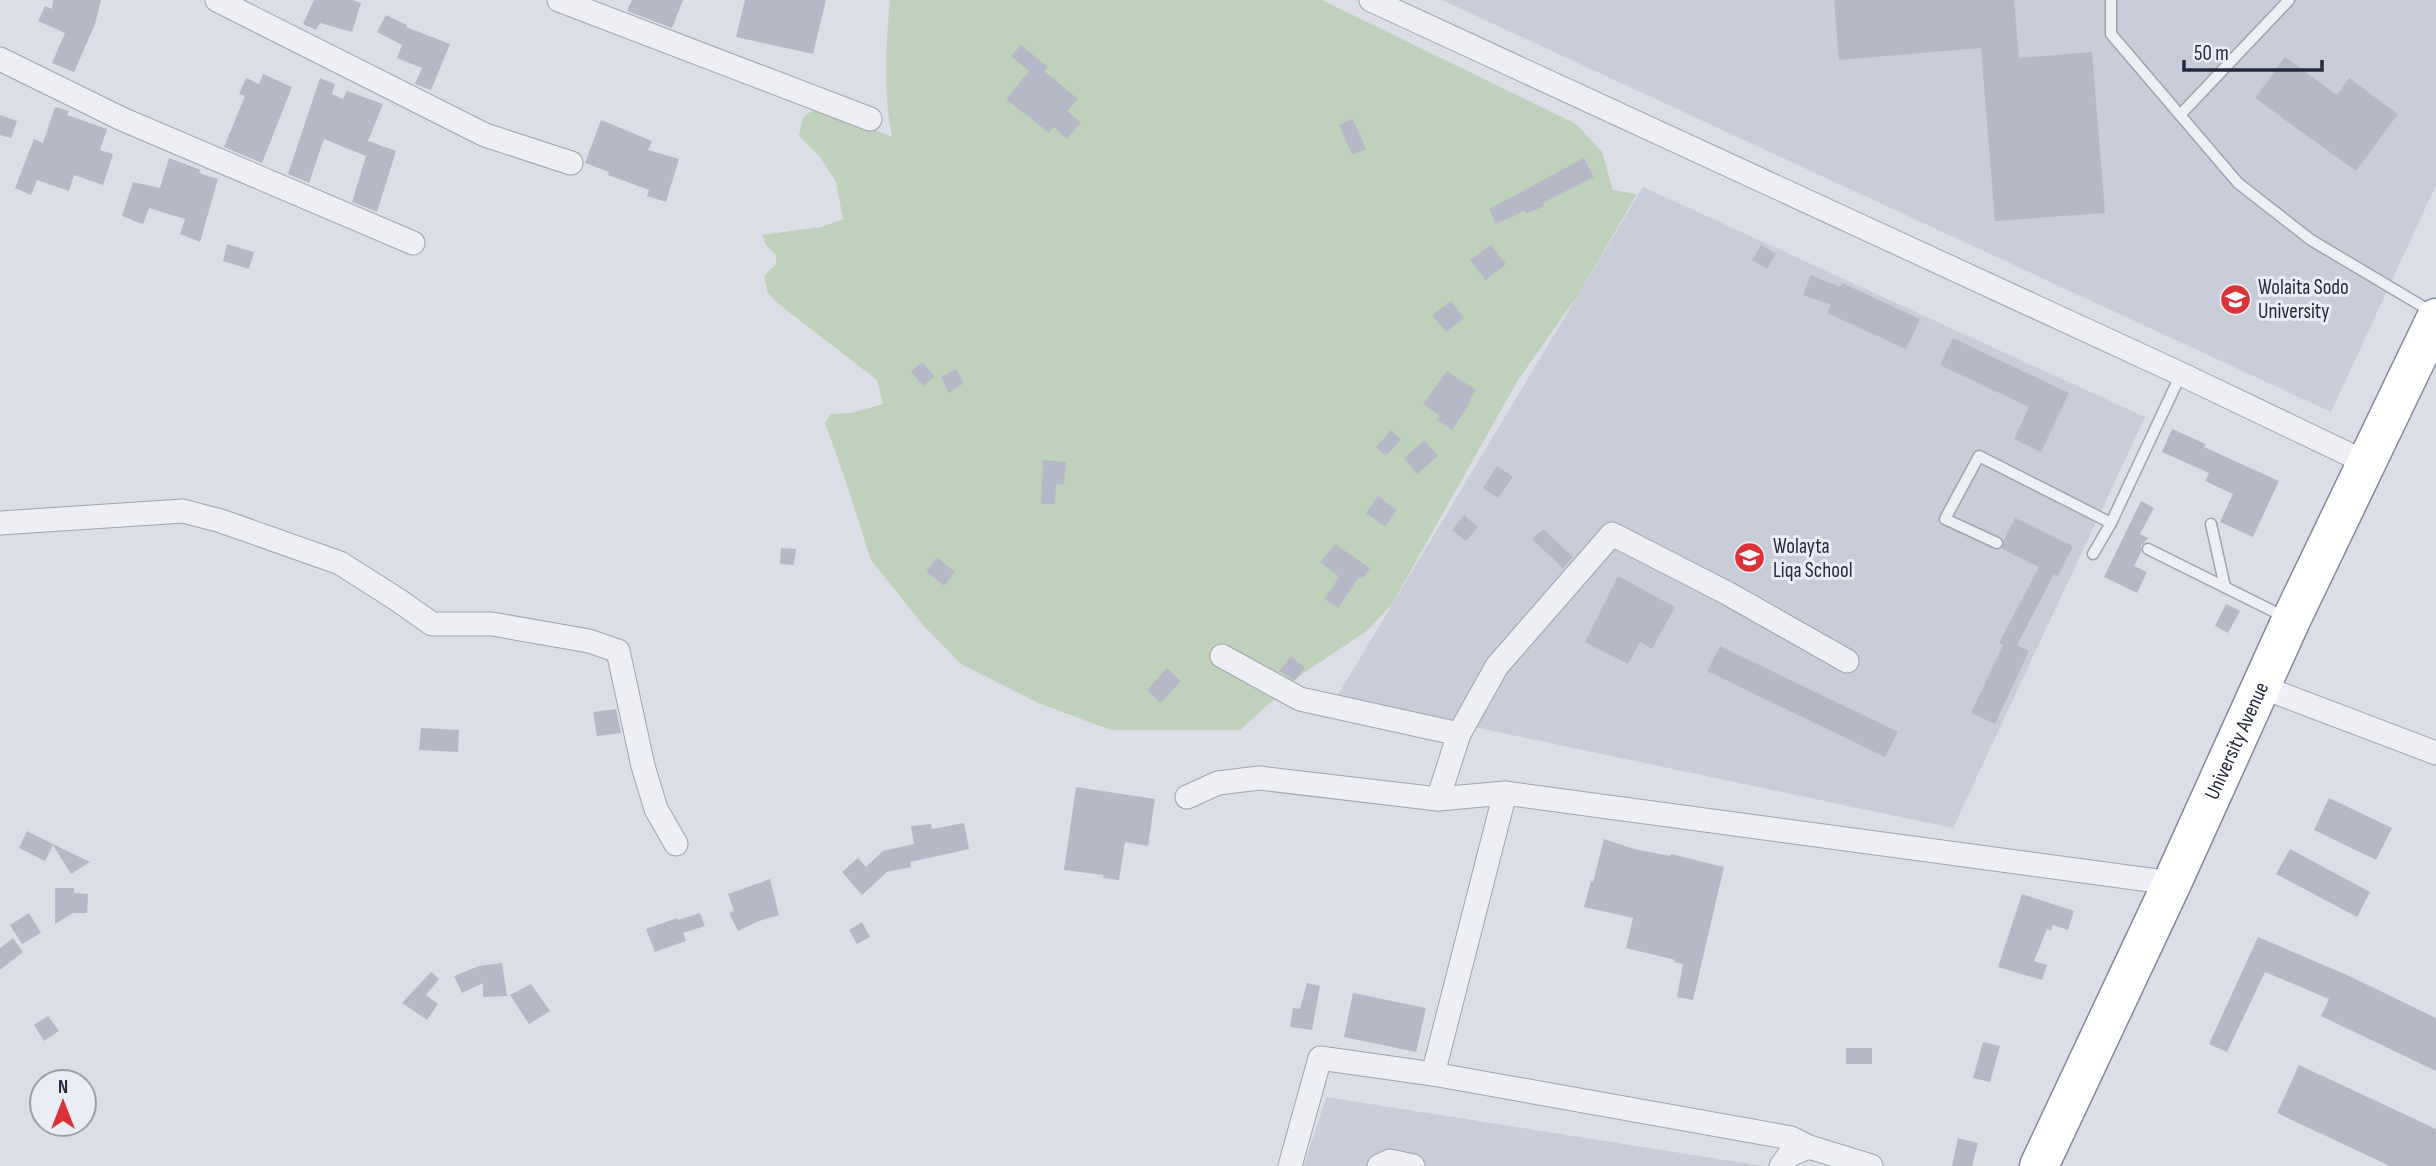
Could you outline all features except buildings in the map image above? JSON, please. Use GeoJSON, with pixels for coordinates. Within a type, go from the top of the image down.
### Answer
{"type":"FeatureCollection","features":[{"type":"Feature","properties":{"kind":"highway","name":"University Avenue"},"geometry":{"type":"LineString","coordinates":[[2039,1166],[2172,883],[2291,620],[2436,316]]}},
{"type":"Feature","properties":{"kind":"street"},"geometry":{"type":"LineString","coordinates":[[1371,0],[2368,463]]}},
{"type":"Feature","properties":{"kind":"street"},"geometry":{"type":"LineString","coordinates":[[565,1],[870,119]]}},
{"type":"Feature","properties":{"kind":"street"},"geometry":{"type":"LineString","coordinates":[[231,3],[485,135],[571,163]]}},
{"type":"Feature","properties":{"kind":"street"},"geometry":{"type":"LineString","coordinates":[[0,59],[122,119],[413,243]]}},
{"type":"Feature","properties":{"kind":"street"},"geometry":{"type":"LineString","coordinates":[[0,523],[183,511],[222,521],[340,563],[432,624],[492,624],[589,641],[618,651],[643,766],[656,809],[676,844]]}},
{"type":"Feature","properties":{"kind":"street"},"geometry":{"type":"LineString","coordinates":[[1438,799],[1458,734],[1497,666],[1612,534],[1727,593],[1847,661]]}},
{"type":"Feature","properties":{"kind":"street"},"geometry":{"type":"LineString","coordinates":[[1222,656],[1300,699],[1458,734]]}},
{"type":"Feature","properties":{"kind":"street"},"geometry":{"type":"LineString","coordinates":[[2262,687],[2436,753]]}},
{"type":"Feature","properties":{"kind":"street"},"geometry":{"type":"LineString","coordinates":[[1187,797],[1218,783],[1259,778],[1438,799],[1505,793],[2172,883]]}},
{"type":"Feature","properties":{"kind":"street"},"geometry":{"type":"LineString","coordinates":[[1433,1074],[1505,793]]}},
{"type":"Feature","properties":{"kind":"street"},"geometry":{"type":"LineString","coordinates":[[1290,1166],[1320,1058],[1433,1074],[1791,1138],[1808,1147],[1871,1166]]}},
{"type":"Feature","properties":{"kind":"street"},"geometry":{"type":"LineString","coordinates":[[1781,1166],[1789,1155],[1808,1147]]}},
{"type":"Feature","properties":{"kind":"street"},"geometry":{"type":"LineString","coordinates":[[1379,1166],[1390,1161],[1413,1166]]}},
{"type":"Feature","properties":{"kind":"lane"},"geometry":{"type":"LineString","coordinates":[[2111,0],[2111,34],[2238,183],[2311,240],[2436,316]]}},
{"type":"Feature","properties":{"kind":"lane"},"geometry":{"type":"LineString","coordinates":[[2181,114],[2289,0]]}},
{"type":"Feature","properties":{"kind":"lane"},"geometry":{"type":"LineString","coordinates":[[2093,554],[2111,523],[2181,374]]}},
{"type":"Feature","properties":{"kind":"lane"},"geometry":{"type":"LineString","coordinates":[[1997,542],[1945,519],[1979,456],[2111,523]]}},
{"type":"Feature","properties":{"kind":"lane"},"geometry":{"type":"LineString","coordinates":[[2211,524],[2225,587]]}},
{"type":"Feature","properties":{"kind":"lane"},"geometry":{"type":"LineString","coordinates":[[2148,549],[2291,620]]}},
{"type":"Feature","properties":{"kind":"shaded area","name":"Wolaita Sodo University"},"geometry":{"type":"Polygon","coordinates":[[[1442,0],[2436,0],[2436,185],[2331,412],[1442,0]]]}},
{"type":"Feature","properties":{"kind":"shaded area","name":"Wolayta Liqa School"},"geometry":{"type":"Polygon","coordinates":[[[1643,187],[2145,417],[1953,828],[1336,698],[1643,187]]]}},
{"type":"Feature","properties":{"kind":"shaded area"},"geometry":{"type":"Polygon","coordinates":[[[1326,1097],[1763,1166],[1304,1166],[1326,1097]]]}},
{"type":"Feature","properties":{"kind":"green space"},"geometry":{"type":"Polygon","coordinates":[[[890,0],[1322,0],[1576,124],[1602,152],[1613,190],[1637,194],[1578,295],[1518,380],[1392,604],[1367,631],[1302,674],[1240,730],[1111,730],[1038,703],[961,664],[923,625],[871,560],[825,423],[831,414],[851,413],[883,404],[877,380],[768,293],[764,276],[776,264],[776,255],[766,245],[762,235],[821,227],[843,219],[836,182],[820,157],[799,136],[803,117],[819,106],[892,137],[886,86],[890,0]]]}},
{"type":"Feature","properties":{"kind":"place","name":"Wolaita Sodo University"},"geometry":{"type":"Point","coordinates":[2235,299]}},
{"type":"Feature","properties":{"kind":"place","name":"Wolayta Liqa School"},"geometry":{"type":"Point","coordinates":[1750,558]}}]}
